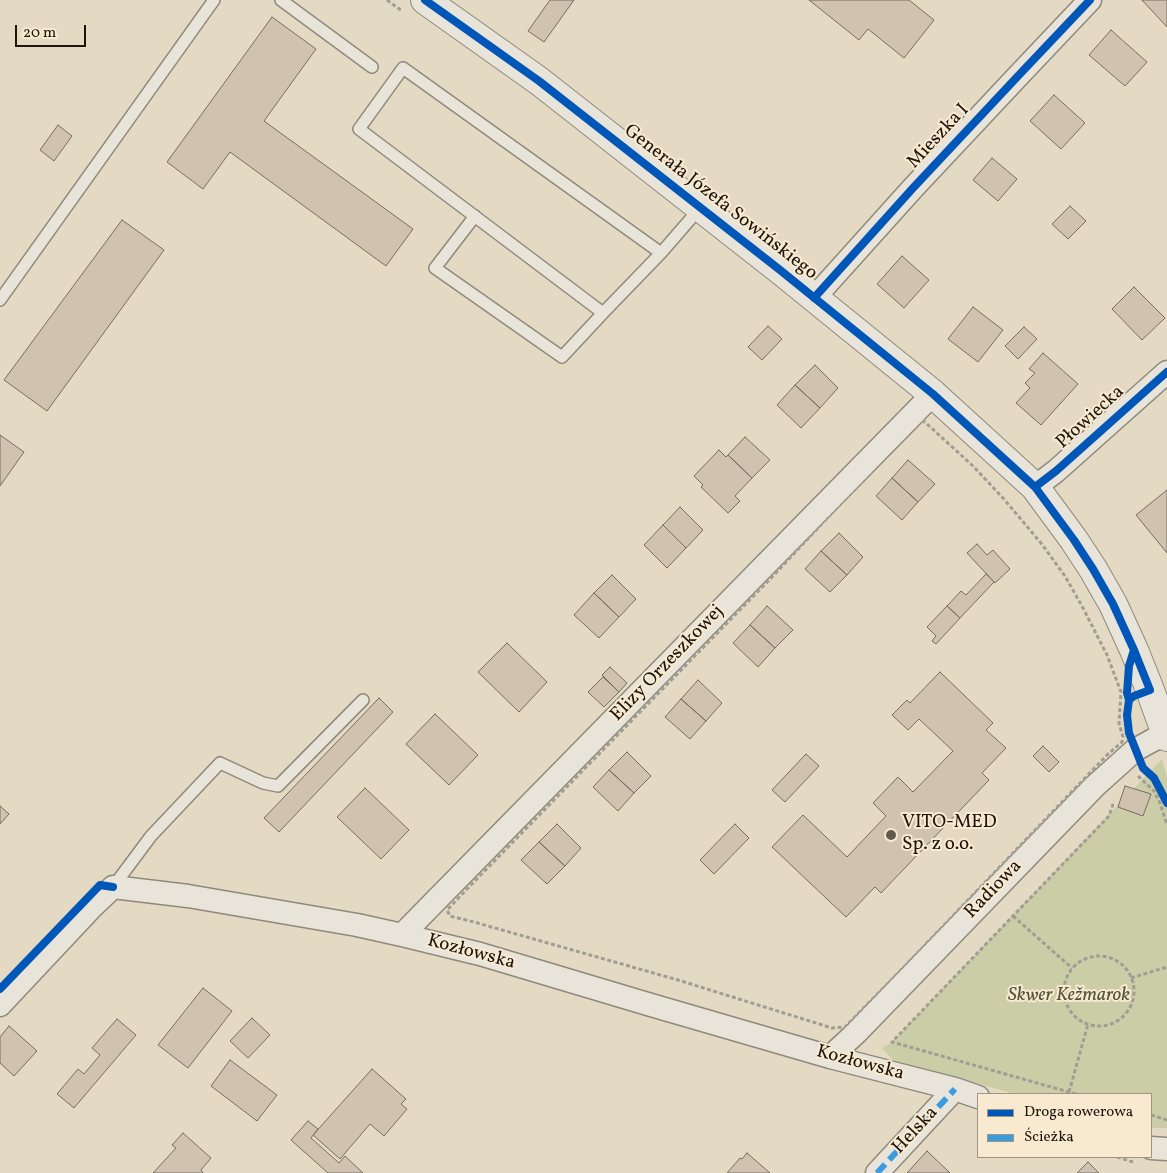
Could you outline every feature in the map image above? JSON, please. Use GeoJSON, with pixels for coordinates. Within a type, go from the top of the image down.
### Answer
{"type":"FeatureCollection","features":[{"type":"Feature","properties":{"kind":"street","name":"Generała Józefa Sowińskiego"},"geometry":{"type":"LineString","coordinates":[[425,0],[538,81],[780,270],[933,394],[1035,487],[1074,540],[1113,604],[1134,650],[1167,736]]}},
{"type":"Feature","properties":{"kind":"street","name":"Mieszka I"},"geometry":{"type":"LineString","coordinates":[[814,298],[946,153],[1090,0]]}},
{"type":"Feature","properties":{"kind":"street","name":"Płowiecka"},"geometry":{"type":"LineString","coordinates":[[1035,487],[1063,465],[1167,372]]}},
{"type":"Feature","properties":{"kind":"street","name":"Elizy Orzeszkowej"},"geometry":{"type":"LineString","coordinates":[[402,935],[933,394]]}},
{"type":"Feature","properties":{"kind":"street","name":"Radiowa"},"geometry":{"type":"LineString","coordinates":[[830,1057],[856,1033],[1095,786],[1129,746],[1167,736]]}},
{"type":"Feature","properties":{"kind":"street","name":"Kozłowska"},"geometry":{"type":"LineString","coordinates":[[112,887],[188,896],[357,925],[402,935],[480,954],[651,1006],[977,1097]]}},
{"type":"Feature","properties":{"kind":"street"},"geometry":{"type":"LineString","coordinates":[[0,1005],[112,887]]}},
{"type":"Feature","properties":{"kind":"street","name":"Helska"},"geometry":{"type":"LineString","coordinates":[[877,1173],[955,1089]]}},
{"type":"Feature","properties":{"kind":"street"},"geometry":{"type":"LineString","coordinates":[[1152,1148],[1167,1149]]}},
{"type":"Feature","properties":{"kind":"lane"},"geometry":{"type":"LineString","coordinates":[[0,300],[214,0]]}},
{"type":"Feature","properties":{"kind":"lane"},"geometry":{"type":"LineString","coordinates":[[281,0],[372,67]]}},
{"type":"Feature","properties":{"kind":"lane"},"geometry":{"type":"LineString","coordinates":[[603,313],[359,128],[403,68],[661,253]]}},
{"type":"Feature","properties":{"kind":"lane"},"geometry":{"type":"LineString","coordinates":[[475,216],[435,268],[562,357],[661,253],[700,208]]}},
{"type":"Feature","properties":{"kind":"lane"},"geometry":{"type":"LineString","coordinates":[[112,887],[151,836],[220,764],[263,783],[278,786],[363,700]]}},
{"type":"Feature","properties":{"kind":"path"},"geometry":{"type":"LineString","coordinates":[[922,420],[973,466],[1003,498],[1041,543],[1065,576],[1107,655],[1121,692],[1119,723],[1123,737],[1129,746]]}},
{"type":"Feature","properties":{"kind":"path"},"geometry":{"type":"LineString","coordinates":[[1127,715],[1129,700],[1127,693],[1128,666],[1134,650]]}},
{"type":"Feature","properties":{"kind":"path"},"geometry":{"type":"LineString","coordinates":[[1128,724],[1129,746]]}},
{"type":"Feature","properties":{"kind":"path"},"geometry":{"type":"LineString","coordinates":[[1135,773],[1154,791],[1167,824]]}},
{"type":"Feature","properties":{"kind":"path"},"geometry":{"type":"LineString","coordinates":[[1157,783],[1167,803]]}},
{"type":"Feature","properties":{"kind":"path"},"geometry":{"type":"LineString","coordinates":[[1072,1093],[892,1042],[1108,816],[1114,800]]}},
{"type":"Feature","properties":{"kind":"path"},"geometry":{"type":"LineString","coordinates":[[450,916],[678,980],[832,1028],[845,1026]]}},
{"type":"Feature","properties":{"kind":"path"},"geometry":{"type":"LineString","coordinates":[[1013,916],[1072,968]]}},
{"type":"Feature","properties":{"kind":"path"},"geometry":{"type":"LineString","coordinates":[[1104,956],[1116,960],[1125,968],[1131,978],[1134,989],[1133,1000],[1128,1010],[1111,1024],[1100,1026],[1079,1020],[1071,1012],[1066,1002],[1064,991],[1066,979],[1072,968],[1081,961],[1092,957],[1104,956]]}},
{"type":"Feature","properties":{"kind":"path"},"geometry":{"type":"LineString","coordinates":[[1131,978],[1167,967]]}},
{"type":"Feature","properties":{"kind":"path"},"geometry":{"type":"LineString","coordinates":[[1069,1092],[1088,1024]]}},
{"type":"Feature","properties":{"kind":"path"},"geometry":{"type":"LineString","coordinates":[[1152,1115],[1167,1120]]}},
{"type":"Feature","properties":{"kind":"green space","name":"Skwer Kežmarok"},"geometry":{"type":"Polygon","coordinates":[[[1162,759],[1167,777],[1167,1128],[1152,1128],[1152,1093],[1011,1093],[893,1060],[882,1048],[892,1042],[1162,759]]]}},
{"type":"Feature","properties":{"kind":"building"},"geometry":{"type":"Polygon","coordinates":[[[550,0],[574,0],[544,42],[528,31],[550,0]]]}},
{"type":"Feature","properties":{"kind":"building"},"geometry":{"type":"Polygon","coordinates":[[[809,0],[909,0],[934,20],[904,58],[868,29],[859,40],[809,0]]]}},
{"type":"Feature","properties":{"kind":"building"},"geometry":{"type":"Polygon","coordinates":[[[1142,0],[1167,0],[1167,27],[1142,0]]]}},
{"type":"Feature","properties":{"kind":"building"},"geometry":{"type":"Polygon","coordinates":[[[272,17],[316,49],[264,121],[413,229],[386,266],[230,152],[203,189],[167,162],[272,17]]]}},
{"type":"Feature","properties":{"kind":"building"},"geometry":{"type":"Polygon","coordinates":[[[1111,30],[1147,62],[1125,86],[1089,55],[1111,30]]]}},
{"type":"Feature","properties":{"kind":"building"},"geometry":{"type":"Polygon","coordinates":[[[1054,95],[1085,123],[1061,149],[1030,121],[1054,95]]]}},
{"type":"Feature","properties":{"kind":"building"},"geometry":{"type":"Polygon","coordinates":[[[58,125],[72,136],[54,161],[40,150],[58,125]]]}},
{"type":"Feature","properties":{"kind":"building"},"geometry":{"type":"Polygon","coordinates":[[[992,158],[1017,179],[998,201],[973,180],[992,158]]]}},
{"type":"Feature","properties":{"kind":"building"},"geometry":{"type":"Polygon","coordinates":[[[1070,206],[1086,221],[1068,239],[1052,224],[1070,206]]]}},
{"type":"Feature","properties":{"kind":"building"},"geometry":{"type":"Polygon","coordinates":[[[122,220],[164,250],[47,411],[4,380],[122,220]]]}},
{"type":"Feature","properties":{"kind":"building"},"geometry":{"type":"Polygon","coordinates":[[[902,256],[929,280],[904,308],[877,284],[902,256]]]}},
{"type":"Feature","properties":{"kind":"building"},"geometry":{"type":"Polygon","coordinates":[[[1134,287],[1165,318],[1142,340],[1112,309],[1134,287]]]}},
{"type":"Feature","properties":{"kind":"building"},"geometry":{"type":"Polygon","coordinates":[[[973,307],[1003,330],[978,362],[948,339],[973,307]]]}},
{"type":"Feature","properties":{"kind":"building"},"geometry":{"type":"Polygon","coordinates":[[[768,326],[782,339],[762,360],[748,347],[768,326]]]}},
{"type":"Feature","properties":{"kind":"building"},"geometry":{"type":"Polygon","coordinates":[[[1024,327],[1037,339],[1018,359],[1005,346],[1024,327]]]}},
{"type":"Feature","properties":{"kind":"building"},"geometry":{"type":"Polygon","coordinates":[[[1043,353],[1078,384],[1041,425],[1016,403],[1030,388],[1025,383],[1035,373],[1029,369],[1043,353]]]}},
{"type":"Feature","properties":{"kind":"building"},"geometry":{"type":"Polygon","coordinates":[[[815,365],[838,388],[820,408],[795,385],[815,365]]]}},
{"type":"Feature","properties":{"kind":"building"},"geometry":{"type":"Polygon","coordinates":[[[795,385],[820,408],[801,428],[777,405],[795,385]]]}},
{"type":"Feature","properties":{"kind":"building"},"geometry":{"type":"Polygon","coordinates":[[[0,435],[24,452],[0,486],[0,435]]]}},
{"type":"Feature","properties":{"kind":"building"},"geometry":{"type":"Polygon","coordinates":[[[745,437],[770,460],[752,478],[728,455],[745,437]]]}},
{"type":"Feature","properties":{"kind":"building"},"geometry":{"type":"Polygon","coordinates":[[[719,450],[726,457],[728,455],[752,478],[735,496],[740,501],[728,513],[701,487],[703,485],[694,476],[719,450]]]}},
{"type":"Feature","properties":{"kind":"building"},"geometry":{"type":"Polygon","coordinates":[[[908,460],[935,484],[918,502],[892,478],[908,460]]]}},
{"type":"Feature","properties":{"kind":"building"},"geometry":{"type":"Polygon","coordinates":[[[892,478],[918,502],[902,520],[876,496],[892,478]]]}},
{"type":"Feature","properties":{"kind":"building"},"geometry":{"type":"Polygon","coordinates":[[[1167,490],[1167,553],[1136,515],[1167,490]]]}},
{"type":"Feature","properties":{"kind":"building"},"geometry":{"type":"Polygon","coordinates":[[[680,507],[703,530],[686,548],[663,525],[680,507]]]}},
{"type":"Feature","properties":{"kind":"building"},"geometry":{"type":"Polygon","coordinates":[[[663,525],[686,548],[667,568],[644,545],[663,525]]]}},
{"type":"Feature","properties":{"kind":"building"},"geometry":{"type":"Polygon","coordinates":[[[839,533],[863,557],[847,575],[821,551],[839,533]]]}},
{"type":"Feature","properties":{"kind":"building"},"geometry":{"type":"Polygon","coordinates":[[[977,544],[987,555],[993,550],[1010,569],[995,583],[967,553],[977,544]]]}},
{"type":"Feature","properties":{"kind":"building"},"geometry":{"type":"Polygon","coordinates":[[[821,551],[847,575],[830,592],[805,569],[821,551]]]}},
{"type":"Feature","properties":{"kind":"building"},"geometry":{"type":"Polygon","coordinates":[[[986,574],[994,582],[960,618],[947,606],[961,591],[966,595],[986,574]]]}},
{"type":"Feature","properties":{"kind":"building"},"geometry":{"type":"Polygon","coordinates":[[[612,575],[636,599],[619,617],[594,593],[612,575]]]}},
{"type":"Feature","properties":{"kind":"building"},"geometry":{"type":"Polygon","coordinates":[[[594,593],[619,617],[599,638],[574,615],[594,593]]]}},
{"type":"Feature","properties":{"kind":"building"},"geometry":{"type":"Polygon","coordinates":[[[767,606],[793,630],[775,648],[750,625],[767,606]]]}},
{"type":"Feature","properties":{"kind":"building"},"geometry":{"type":"Polygon","coordinates":[[[947,606],[960,618],[936,644],[932,641],[936,636],[927,627],[947,606]]]}},
{"type":"Feature","properties":{"kind":"building"},"geometry":{"type":"Polygon","coordinates":[[[750,625],[775,648],[758,667],[733,643],[750,625]]]}},
{"type":"Feature","properties":{"kind":"building"},"geometry":{"type":"Polygon","coordinates":[[[507,643],[547,682],[519,712],[478,672],[507,643]]]}},
{"type":"Feature","properties":{"kind":"building"},"geometry":{"type":"Polygon","coordinates":[[[610,667],[627,683],[619,692],[602,675],[610,667]]]}},
{"type":"Feature","properties":{"kind":"building","name":"VITO-MED Sp. z o.o."},"geometry":{"type":"Polygon","coordinates":[[[940,672],[993,723],[986,730],[1006,748],[982,773],[989,780],[881,893],[875,887],[846,917],[772,847],[803,815],[847,857],[886,816],[873,803],[898,777],[913,792],[953,751],[919,719],[908,730],[892,715],[907,700],[910,703],[940,672]]]}},
{"type":"Feature","properties":{"kind":"building"},"geometry":{"type":"Polygon","coordinates":[[[603,677],[619,692],[604,707],[588,692],[603,677]]]}},
{"type":"Feature","properties":{"kind":"building"},"geometry":{"type":"Polygon","coordinates":[[[698,680],[722,703],[706,721],[681,699],[698,680]]]}},
{"type":"Feature","properties":{"kind":"building"},"geometry":{"type":"Polygon","coordinates":[[[379,698],[393,712],[279,832],[264,818],[379,698]]]}},
{"type":"Feature","properties":{"kind":"building"},"geometry":{"type":"Polygon","coordinates":[[[681,699],[706,721],[690,739],[665,717],[681,699]]]}},
{"type":"Feature","properties":{"kind":"building"},"geometry":{"type":"Polygon","coordinates":[[[435,714],[478,755],[449,785],[406,744],[435,714]]]}},
{"type":"Feature","properties":{"kind":"building"},"geometry":{"type":"Polygon","coordinates":[[[1043,746],[1059,762],[1049,772],[1033,756],[1043,746]]]}},
{"type":"Feature","properties":{"kind":"building"},"geometry":{"type":"Polygon","coordinates":[[[627,752],[651,776],[634,793],[609,770],[627,752]]]}},
{"type":"Feature","properties":{"kind":"building"},"geometry":{"type":"Polygon","coordinates":[[[806,754],[819,766],[785,802],[772,790],[806,754]]]}},
{"type":"Feature","properties":{"kind":"building"},"geometry":{"type":"Polygon","coordinates":[[[609,770],[634,793],[618,811],[593,787],[609,770]]]}},
{"type":"Feature","properties":{"kind":"building"},"geometry":{"type":"Polygon","coordinates":[[[1125,786],[1151,794],[1143,816],[1118,807],[1125,786]]]}},
{"type":"Feature","properties":{"kind":"building"},"geometry":{"type":"Polygon","coordinates":[[[365,788],[409,830],[381,859],[337,817],[365,788]]]}},
{"type":"Feature","properties":{"kind":"building"},"geometry":{"type":"Polygon","coordinates":[[[0,806],[9,814],[0,824],[0,806]]]}},
{"type":"Feature","properties":{"kind":"building"},"geometry":{"type":"Polygon","coordinates":[[[557,824],[581,848],[565,866],[539,842],[557,824]]]}},
{"type":"Feature","properties":{"kind":"building"},"geometry":{"type":"Polygon","coordinates":[[[735,824],[749,838],[714,874],[700,860],[735,824]]]}},
{"type":"Feature","properties":{"kind":"building"},"geometry":{"type":"Polygon","coordinates":[[[539,842],[565,866],[547,884],[521,860],[539,842]]]}},
{"type":"Feature","properties":{"kind":"building"},"geometry":{"type":"Polygon","coordinates":[[[203,988],[232,1011],[188,1068],[158,1045],[203,988]]]}},
{"type":"Feature","properties":{"kind":"building"},"geometry":{"type":"Polygon","coordinates":[[[252,1018],[270,1035],[248,1058],[230,1041],[252,1018]]]}},
{"type":"Feature","properties":{"kind":"building"},"geometry":{"type":"Polygon","coordinates":[[[117,1019],[136,1035],[74,1108],[57,1094],[78,1069],[84,1074],[100,1055],[92,1048],[117,1019]]]}},
{"type":"Feature","properties":{"kind":"building"},"geometry":{"type":"Polygon","coordinates":[[[9,1026],[37,1051],[14,1076],[0,1063],[0,1037],[9,1026]]]}},
{"type":"Feature","properties":{"kind":"building"},"geometry":{"type":"Polygon","coordinates":[[[230,1060],[277,1095],[257,1121],[211,1086],[230,1060]]]}},
{"type":"Feature","properties":{"kind":"building"},"geometry":{"type":"Polygon","coordinates":[[[372,1069],[406,1099],[401,1104],[407,1109],[384,1136],[370,1124],[340,1159],[313,1135],[372,1069]]]}},
{"type":"Feature","properties":{"kind":"building"},"geometry":{"type":"Polygon","coordinates":[[[308,1121],[318,1129],[311,1138],[339,1163],[345,1156],[363,1173],[328,1173],[291,1140],[308,1121]]]}},
{"type":"Feature","properties":{"kind":"building"},"geometry":{"type":"Polygon","coordinates":[[[183,1133],[211,1158],[201,1170],[203,1173],[153,1173],[176,1148],[172,1145],[183,1133]]]}},
{"type":"Feature","properties":{"kind":"building"},"geometry":{"type":"Polygon","coordinates":[[[927,1151],[950,1173],[907,1173],[927,1151]]]}},
{"type":"Feature","properties":{"kind":"building"},"geometry":{"type":"Polygon","coordinates":[[[747,1153],[770,1173],[727,1173],[747,1153]]]}},
{"type":"Feature","properties":{"kind":"building"},"geometry":{"type":"Polygon","coordinates":[[[1088,1162],[1099,1173],[1077,1173],[1088,1162]]]}},
{"type":"Feature","properties":{"kind":"marked path"},"geometry":{"type":"LineString","coordinates":[[877,1173],[955,1089]]}},
{"type":"Feature","properties":{"kind":"cycle path"},"geometry":{"type":"LineString","coordinates":[[425,0],[539,81],[780,270],[933,394],[1035,487],[1093,569],[1113,604],[1134,650],[1150,690],[1129,700]]}},
{"type":"Feature","properties":{"kind":"cycle path"},"geometry":{"type":"LineString","coordinates":[[814,298],[913,188],[1090,0]]}},
{"type":"Feature","properties":{"kind":"cycle path"},"geometry":{"type":"LineString","coordinates":[[1035,487],[1056,471],[1167,372]]}},
{"type":"Feature","properties":{"kind":"cycle path"},"geometry":{"type":"LineString","coordinates":[[1134,650],[1129,666],[1127,693],[1129,700],[1127,715],[1129,733],[1143,768],[1154,778],[1167,803]]}},
{"type":"Feature","properties":{"kind":"cycle path"},"geometry":{"type":"LineString","coordinates":[[0,989],[100,885],[113,887]]}},
{"type":"Feature","properties":{"kind":"place","name":"VITO-MED Sp. z o.o."},"geometry":{"type":"Point","coordinates":[891,835]}}]}
